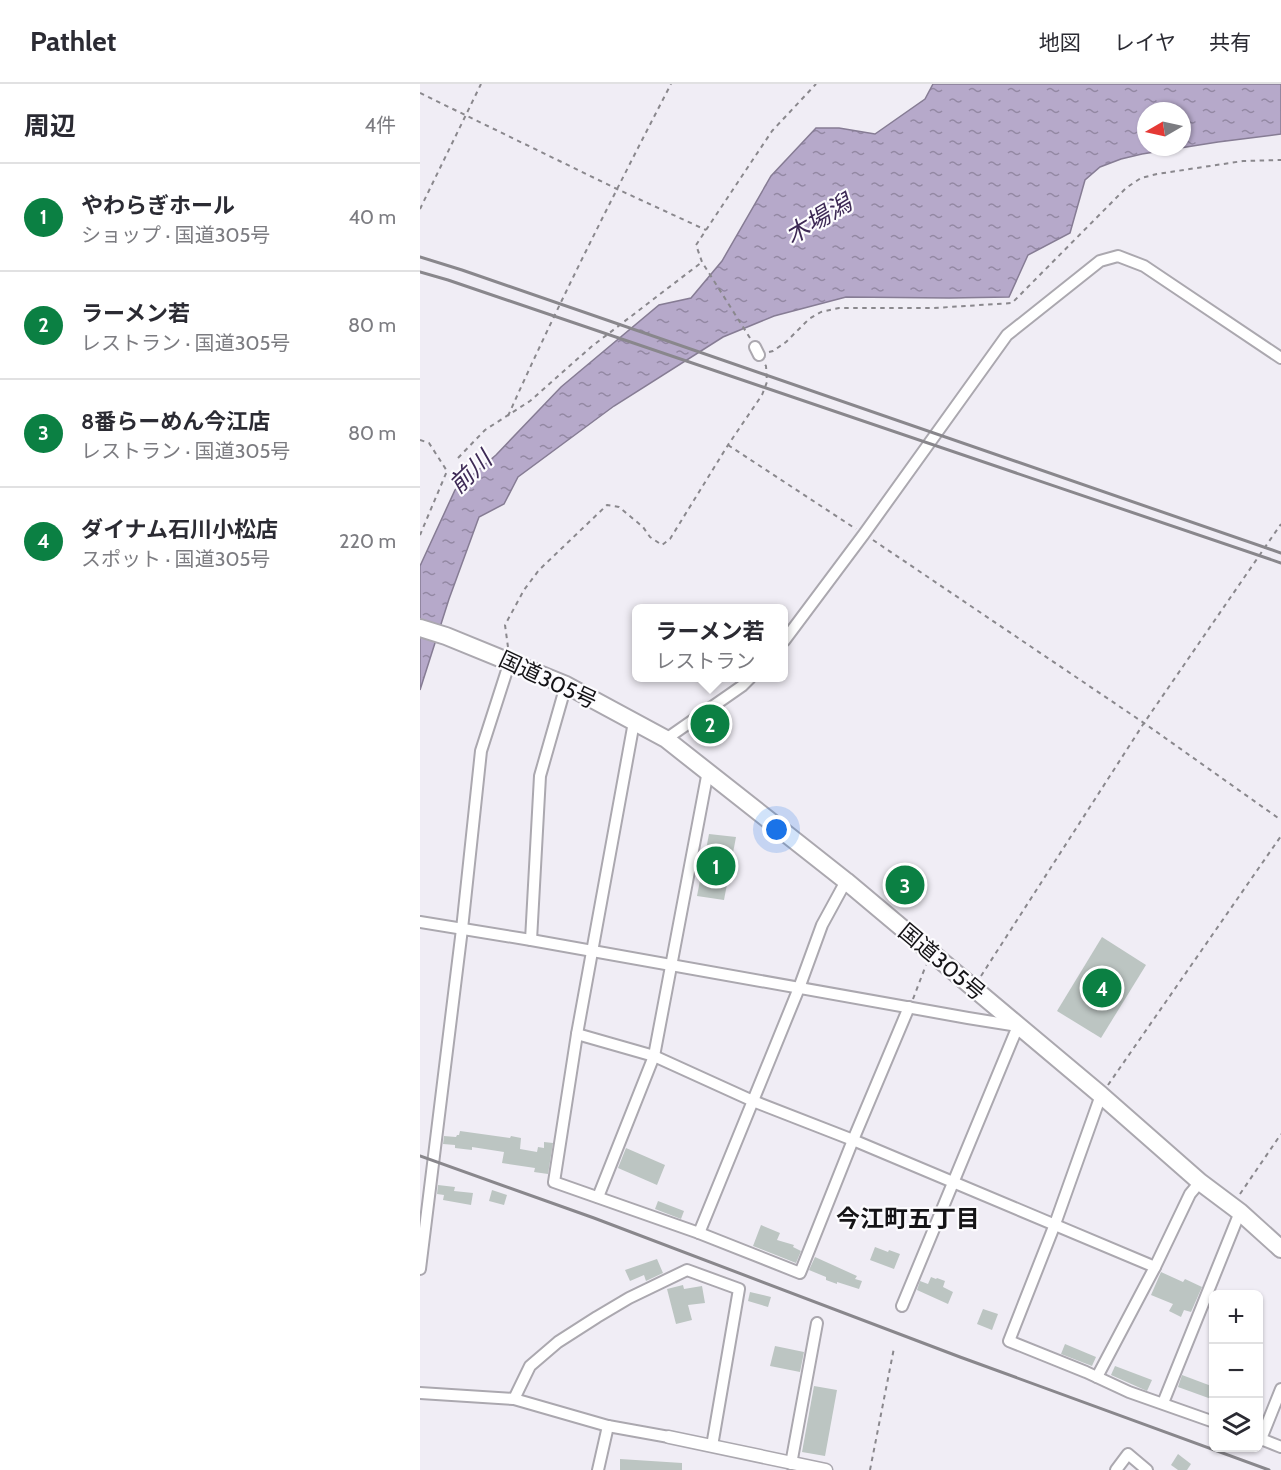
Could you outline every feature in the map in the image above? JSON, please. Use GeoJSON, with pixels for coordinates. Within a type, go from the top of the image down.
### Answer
{"type":"FeatureCollection","features":[{"type":"Feature","properties":{"kind":"highway","name":"国道305号"},"geometry":{"type":"LineString","coordinates":[[420,628],[446,636],[566,685],[666,739],[846,881],[1281,1249]]}},
{"type":"Feature","properties":{"kind":"street"},"geometry":{"type":"LineString","coordinates":[[788,634],[864,534],[1007,335],[1100,261],[1118,256],[1144,266],[1281,358]]}},
{"type":"Feature","properties":{"kind":"street"},"geometry":{"type":"LineString","coordinates":[[420,1269],[462,929],[481,751],[510,661]]}},
{"type":"Feature","properties":{"kind":"street"},"geometry":{"type":"LineString","coordinates":[[666,739],[746,682]]}},
{"type":"Feature","properties":{"kind":"street"},"geometry":{"type":"LineString","coordinates":[[531,940],[540,776],[566,685]]}},
{"type":"Feature","properties":{"kind":"street"},"geometry":{"type":"LineString","coordinates":[[634,722],[591,951],[554,1182],[699,1233],[800,1273],[909,1007]]}},
{"type":"Feature","properties":{"kind":"street"},"geometry":{"type":"LineString","coordinates":[[598,1197],[654,1056],[708,771]]}},
{"type":"Feature","properties":{"kind":"street"},"geometry":{"type":"LineString","coordinates":[[699,1233],[799,988],[822,925],[846,881]]}},
{"type":"Feature","properties":{"kind":"street"},"geometry":{"type":"LineString","coordinates":[[420,922],[1018,1026],[902,1306]]}},
{"type":"Feature","properties":{"kind":"street"},"geometry":{"type":"LineString","coordinates":[[577,1034],[654,1056],[753,1101],[853,1140],[1155,1267]]}},
{"type":"Feature","properties":{"kind":"street"},"geometry":{"type":"LineString","coordinates":[[1101,1095],[1055,1224],[1009,1341],[1129,1392],[1209,1420]]}},
{"type":"Feature","properties":{"kind":"street"},"geometry":{"type":"LineString","coordinates":[[1097,1377],[1155,1267],[1190,1194],[1200,1182]]}},
{"type":"Feature","properties":{"kind":"street"},"geometry":{"type":"LineString","coordinates":[[1162,1403],[1236,1209]]}},
{"type":"Feature","properties":{"kind":"street"},"geometry":{"type":"LineString","coordinates":[[514,1399],[530,1366],[558,1342],[629,1298],[687,1270],[739,1289],[712,1446]]}},
{"type":"Feature","properties":{"kind":"street"},"geometry":{"type":"LineString","coordinates":[[791,1464],[817,1323]]}},
{"type":"Feature","properties":{"kind":"street"},"geometry":{"type":"LineString","coordinates":[[1263,1432],[1281,1389]]}},
{"type":"Feature","properties":{"kind":"street"},"geometry":{"type":"LineString","coordinates":[[420,1394],[514,1399],[608,1426],[826,1470]]}},
{"type":"Feature","properties":{"kind":"street"},"geometry":{"type":"LineString","coordinates":[[598,1470],[608,1426]]}},
{"type":"Feature","properties":{"kind":"street"},"geometry":{"type":"LineString","coordinates":[[1263,1440],[1281,1447]]}},
{"type":"Feature","properties":{"kind":"street"},"geometry":{"type":"LineString","coordinates":[[1116,1470],[1128,1454],[1147,1470]]}},
{"type":"Feature","properties":{"kind":"path"},"geometry":{"type":"LineString","coordinates":[[420,209],[481,84]]}},
{"type":"Feature","properties":{"kind":"path"},"geometry":{"type":"LineString","coordinates":[[507,416],[670,84]]}},
{"type":"Feature","properties":{"kind":"path"},"geometry":{"type":"LineString","coordinates":[[510,661],[505,625],[524,590],[539,570],[607,505],[619,507],[643,527],[650,537],[662,545],[670,539],[762,395],[767,382],[766,366],[702,262],[696,245],[772,130],[816,84]]}},
{"type":"Feature","properties":{"kind":"path"},"geometry":{"type":"LineString","coordinates":[[420,93],[706,230]]}},
{"type":"Feature","properties":{"kind":"path"},"geometry":{"type":"LineString","coordinates":[[757,351],[773,351],[809,319],[821,312],[839,308],[934,308],[1012,303],[1126,188],[1141,178],[1243,161],[1281,160]]}},
{"type":"Feature","properties":{"kind":"path"},"geometry":{"type":"LineString","coordinates":[[458,458],[485,430],[530,402],[591,347],[702,262]]}},
{"type":"Feature","properties":{"kind":"path"},"geometry":{"type":"LineString","coordinates":[[420,440],[429,443],[447,471],[420,535]]}},
{"type":"Feature","properties":{"kind":"path"},"geometry":{"type":"LineString","coordinates":[[728,445],[1144,723],[1281,820]]}},
{"type":"Feature","properties":{"kind":"path"},"geometry":{"type":"LineString","coordinates":[[973,988],[1144,723],[1281,524]]}},
{"type":"Feature","properties":{"kind":"path"},"geometry":{"type":"LineString","coordinates":[[1101,1095],[1281,836]]}},
{"type":"Feature","properties":{"kind":"path"},"geometry":{"type":"LineString","coordinates":[[909,1007],[931,952]]}},
{"type":"Feature","properties":{"kind":"path"},"geometry":{"type":"LineString","coordinates":[[1236,1209],[1281,1134]]}},
{"type":"Feature","properties":{"kind":"path"},"geometry":{"type":"LineString","coordinates":[[870,1470],[894,1348]]}},
{"type":"Feature","properties":{"kind":"water","name":"木場潟"},"geometry":{"type":"Polygon","coordinates":[[[933,84],[1281,84],[1281,134],[1191,146],[1191,102],[1137,102],[1137,155],[1100,167],[1085,180],[1070,233],[1028,255],[1009,297],[846,297],[774,316],[723,337],[614,406],[518,477],[504,504],[479,517],[449,599],[420,690],[420,566],[455,490],[496,455],[561,387],[659,305],[691,298],[722,261],[771,176],[816,128],[839,128],[875,134],[925,99],[933,84]]]}},
{"type":"Feature","properties":{"kind":"building"},"geometry":{"type":"Polygon","coordinates":[[[713,715],[720,727],[709,735],[702,723],[713,715]]]}},
{"type":"Feature","properties":{"kind":"building"},"geometry":{"type":"Polygon","coordinates":[[[709,834],[736,837],[724,900],[697,896],[709,834]]]}},
{"type":"Feature","properties":{"kind":"building"},"geometry":{"type":"Polygon","coordinates":[[[905,864],[919,877],[915,881],[924,888],[909,904],[887,882],[905,864]]]}},
{"type":"Feature","properties":{"kind":"building"},"geometry":{"type":"Polygon","coordinates":[[[1102,937],[1146,965],[1101,1038],[1057,1011],[1102,937]]]}},
{"type":"Feature","properties":{"kind":"building"},"geometry":{"type":"Polygon","coordinates":[[[460,1131],[521,1138],[520,1149],[537,1152],[538,1147],[544,1148],[544,1142],[553,1143],[548,1174],[534,1172],[535,1168],[502,1163],[504,1152],[472,1147],[472,1150],[455,1148],[455,1145],[443,1144],[444,1136],[456,1137],[460,1131]]]}},
{"type":"Feature","properties":{"kind":"building"},"geometry":{"type":"Polygon","coordinates":[[[626,1148],[665,1165],[657,1185],[618,1168],[626,1148]]]}},
{"type":"Feature","properties":{"kind":"building"},"geometry":{"type":"Polygon","coordinates":[[[438,1185],[455,1187],[454,1191],[473,1193],[471,1205],[443,1200],[444,1195],[437,1194],[438,1185]]]}},
{"type":"Feature","properties":{"kind":"building"},"geometry":{"type":"Polygon","coordinates":[[[492,1190],[507,1195],[504,1205],[489,1201],[492,1190]]]}},
{"type":"Feature","properties":{"kind":"building"},"geometry":{"type":"Polygon","coordinates":[[[658,1201],[684,1211],[681,1219],[655,1209],[658,1201]]]}},
{"type":"Feature","properties":{"kind":"building"},"geometry":{"type":"Polygon","coordinates":[[[761,1225],[780,1233],[777,1240],[794,1245],[793,1247],[801,1251],[796,1263],[753,1246],[761,1225]]]}},
{"type":"Feature","properties":{"kind":"building"},"geometry":{"type":"Polygon","coordinates":[[[875,1247],[900,1254],[894,1269],[870,1260],[875,1247]]]}},
{"type":"Feature","properties":{"kind":"building"},"geometry":{"type":"Polygon","coordinates":[[[815,1257],[857,1276],[855,1279],[862,1281],[859,1289],[826,1280],[826,1277],[809,1270],[815,1257]]]}},
{"type":"Feature","properties":{"kind":"building"},"geometry":{"type":"Polygon","coordinates":[[[657,1259],[663,1273],[646,1281],[644,1275],[630,1281],[625,1270],[657,1259]]]}},
{"type":"Feature","properties":{"kind":"building"},"geometry":{"type":"Polygon","coordinates":[[[1161,1272],[1183,1282],[1185,1279],[1202,1287],[1191,1312],[1184,1310],[1181,1317],[1169,1311],[1173,1304],[1151,1295],[1161,1272]]]}},
{"type":"Feature","properties":{"kind":"building"},"geometry":{"type":"Polygon","coordinates":[[[931,1277],[945,1281],[943,1287],[953,1292],[948,1304],[917,1290],[920,1281],[928,1284],[931,1277]]]}},
{"type":"Feature","properties":{"kind":"building"},"geometry":{"type":"Polygon","coordinates":[[[683,1285],[684,1289],[702,1286],[705,1303],[688,1305],[692,1320],[676,1324],[667,1289],[683,1285]]]}},
{"type":"Feature","properties":{"kind":"building"},"geometry":{"type":"Polygon","coordinates":[[[750,1292],[771,1297],[768,1307],[748,1301],[750,1292]]]}},
{"type":"Feature","properties":{"kind":"building"},"geometry":{"type":"Polygon","coordinates":[[[983,1309],[998,1314],[992,1330],[977,1324],[983,1309]]]}},
{"type":"Feature","properties":{"kind":"building"},"geometry":{"type":"Polygon","coordinates":[[[1065,1344],[1096,1357],[1092,1366],[1061,1354],[1065,1344]]]}},
{"type":"Feature","properties":{"kind":"building"},"geometry":{"type":"Polygon","coordinates":[[[775,1346],[804,1352],[800,1372],[770,1366],[775,1346]]]}},
{"type":"Feature","properties":{"kind":"building"},"geometry":{"type":"Polygon","coordinates":[[[1115,1366],[1152,1380],[1147,1391],[1111,1375],[1115,1366]]]}},
{"type":"Feature","properties":{"kind":"building"},"geometry":{"type":"Polygon","coordinates":[[[1182,1375],[1209,1385],[1209,1398],[1178,1387],[1182,1375]]]}},
{"type":"Feature","properties":{"kind":"building"},"geometry":{"type":"Polygon","coordinates":[[[814,1386],[837,1390],[825,1456],[802,1452],[814,1386]]]}},
{"type":"Feature","properties":{"kind":"building"},"geometry":{"type":"Polygon","coordinates":[[[1178,1454],[1191,1464],[1187,1470],[1178,1470],[1171,1465],[1178,1454]]]}},
{"type":"Feature","properties":{"kind":"building"},"geometry":{"type":"Polygon","coordinates":[[[620,1459],[682,1463],[682,1470],[620,1470],[620,1459]]]}},
{"type":"Feature","properties":{"kind":"railway"},"geometry":{"type":"LineString","coordinates":[[420,257],[1281,553]]}},
{"type":"Feature","properties":{"kind":"railway"},"geometry":{"type":"LineString","coordinates":[[420,272],[1281,563]]}},
{"type":"Feature","properties":{"kind":"railway"},"geometry":{"type":"LineString","coordinates":[[420,1156],[594,1218],[960,1357],[1269,1470]]}},
{"type":"Feature","properties":{"kind":"place","name":"ラーメン若"},"geometry":{"type":"Point","coordinates":[710,724]}},
{"type":"Feature","properties":{"kind":"place","name":"やわらぎホール"},"geometry":{"type":"Point","coordinates":[716,866]}},
{"type":"Feature","properties":{"kind":"place","name":"8番らーめん今江店"},"geometry":{"type":"Point","coordinates":[905,885]}},
{"type":"Feature","properties":{"kind":"place","name":"ダイナム石川小松店"},"geometry":{"type":"Point","coordinates":[1102,988]}},
{"type":"Feature","properties":{"kind":"district","name":"今江町五丁目"},"geometry":{"type":"Point","coordinates":[908,1218]}},
{"type":"Feature","properties":{"kind":"water label","name":"前川"},"geometry":{"type":"Point","coordinates":[470,472]}}]}
